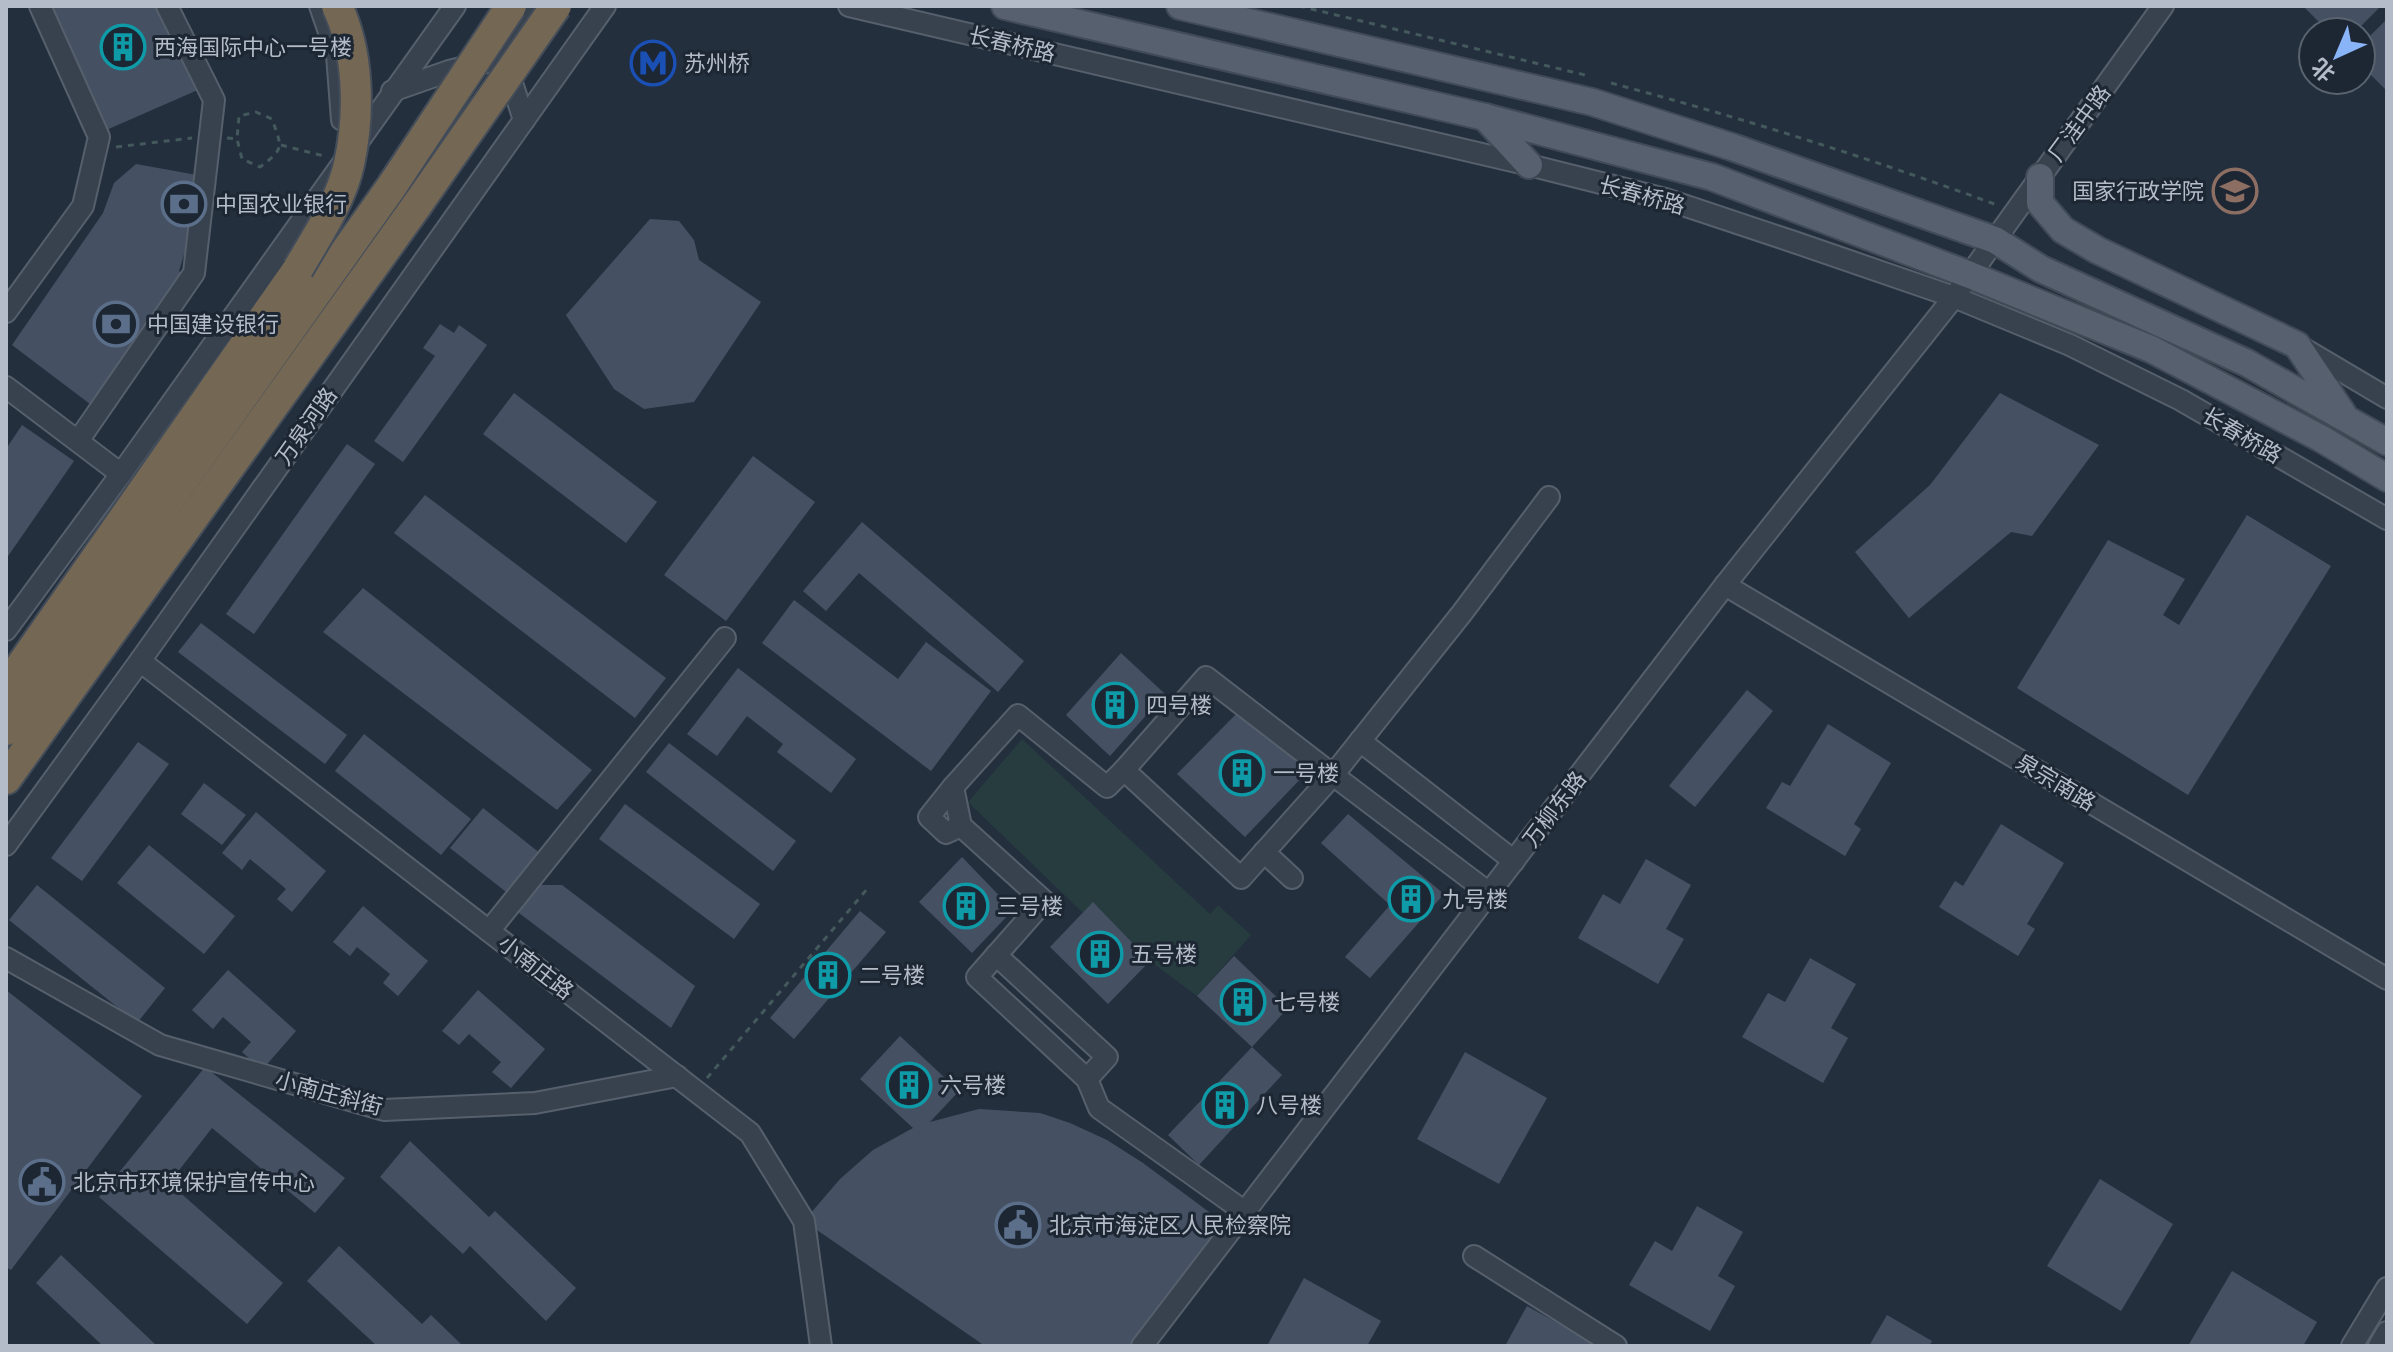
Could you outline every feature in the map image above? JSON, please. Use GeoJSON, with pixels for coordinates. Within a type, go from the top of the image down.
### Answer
{"type":"FeatureCollection","features":[{"type":"Feature","properties":{"kind":"highway"},"geometry":{"type":"LineString","coordinates":[[6,687],[298,269],[329,216],[349,165],[355,118],[354,67],[337,6]]}},
{"type":"Feature","properties":{"kind":"highway"},"geometry":{"type":"LineString","coordinates":[[6,730],[392,186],[511,6]]}},
{"type":"Feature","properties":{"kind":"highway","name":"万泉河路"},"geometry":{"type":"LineString","coordinates":[[6,779],[556,6]]}},
{"type":"Feature","properties":{"kind":"main road","name":"长春桥路"},"geometry":{"type":"LineString","coordinates":[[1005,6],[1485,117],[1712,177],[1970,275],[2151,349],[2322,439],[2387,478]]}},
{"type":"Feature","properties":{"kind":"main road"},"geometry":{"type":"LineString","coordinates":[[1180,6],[1592,102],[1732,147],[1995,240],[2041,269],[2197,338],[2387,442]]}},
{"type":"Feature","properties":{"kind":"main road"},"geometry":{"type":"LineString","coordinates":[[1485,117],[1529,165]]}},
{"type":"Feature","properties":{"kind":"main road"},"geometry":{"type":"LineString","coordinates":[[2040,177],[2040,203],[2063,230],[2097,250],[2297,345],[2345,417]]}},
{"type":"Feature","properties":{"kind":"street"},"geometry":{"type":"LineString","coordinates":[[6,312],[83,206],[99,137],[40,6]]}},
{"type":"Feature","properties":{"kind":"street"},"geometry":{"type":"LineString","coordinates":[[78,441],[194,273],[214,100],[167,6]]}},
{"type":"Feature","properties":{"kind":"street"},"geometry":{"type":"LineString","coordinates":[[320,6],[337,55],[343,116],[333,169]]}},
{"type":"Feature","properties":{"kind":"street"},"geometry":{"type":"LineString","coordinates":[[6,630],[121,474],[333,169],[455,6]]}},
{"type":"Feature","properties":{"kind":"street"},"geometry":{"type":"LineString","coordinates":[[392,91],[449,71],[495,60],[532,6]]}},
{"type":"Feature","properties":{"kind":"street","name":"万泉河路"},"geometry":{"type":"LineString","coordinates":[[6,845],[605,6]]}},
{"type":"Feature","properties":{"kind":"street","name":"长春桥路"},"geometry":{"type":"LineString","coordinates":[[849,6],[1665,199],[1954,297],[2070,345],[2181,400],[2387,519]]}},
{"type":"Feature","properties":{"kind":"street","name":"厂洼中路"},"geometry":{"type":"LineString","coordinates":[[1970,275],[2163,6]]}},
{"type":"Feature","properties":{"kind":"street"},"geometry":{"type":"LineString","coordinates":[[495,60],[513,86],[524,120]]}},
{"type":"Feature","properties":{"kind":"street","name":"万柳东路"},"geometry":{"type":"LineString","coordinates":[[1142,1346],[1725,585],[1970,275]]}},
{"type":"Feature","properties":{"kind":"street"},"geometry":{"type":"LineString","coordinates":[[2297,345],[2387,398]]}},
{"type":"Feature","properties":{"kind":"street"},"geometry":{"type":"LineString","coordinates":[[6,387],[121,474]]}},
{"type":"Feature","properties":{"kind":"street"},"geometry":{"type":"LineString","coordinates":[[1124,770],[1241,878],[1333,775],[1462,613],[1549,497]]}},
{"type":"Feature","properties":{"kind":"street","name":"泉宗南路"},"geometry":{"type":"LineString","coordinates":[[1725,585],[2387,979]]}},
{"type":"Feature","properties":{"kind":"street"},"geometry":{"type":"LineString","coordinates":[[489,931],[725,638]]}},
{"type":"Feature","properties":{"kind":"street","name":"小南庄路"},"geometry":{"type":"LineString","coordinates":[[140,661],[750,1133],[804,1221],[821,1346]]}},
{"type":"Feature","properties":{"kind":"street"},"geometry":{"type":"LineString","coordinates":[[961,826],[946,833],[929,817],[1018,715],[1107,787],[1206,677],[1489,893]]}},
{"type":"Feature","properties":{"kind":"street"},"geometry":{"type":"LineString","coordinates":[[1360,741],[1514,861]]}},
{"type":"Feature","properties":{"kind":"street"},"geometry":{"type":"LineString","coordinates":[[953,787],[961,826],[1044,901],[977,977],[1087,1079],[1099,1108],[1245,1212]]}},
{"type":"Feature","properties":{"kind":"street"},"geometry":{"type":"LineString","coordinates":[[1264,852],[1292,878]]}},
{"type":"Feature","properties":{"kind":"street"},"geometry":{"type":"LineString","coordinates":[[996,955],[1107,1057],[1087,1079]]}},
{"type":"Feature","properties":{"kind":"street","name":"小南庄斜街"},"geometry":{"type":"LineString","coordinates":[[6,958],[160,1045],[384,1110],[535,1103],[677,1076]]}},
{"type":"Feature","properties":{"kind":"street"},"geometry":{"type":"LineString","coordinates":[[1474,1256],[1616,1346]]}},
{"type":"Feature","properties":{"kind":"street"},"geometry":{"type":"LineString","coordinates":[[2352,1346],[2387,1288]]}},
{"type":"Feature","properties":{"kind":"street"},"geometry":{"type":"LineString","coordinates":[[2379,1346],[2387,1332]]}},
{"type":"Feature","properties":{"kind":"path"},"geometry":{"type":"LineString","coordinates":[[256,112],[272,119],[281,145],[279,152],[260,167],[242,159],[237,139],[239,116],[256,112]]}},
{"type":"Feature","properties":{"kind":"path"},"geometry":{"type":"LineString","coordinates":[[97,149],[210,135],[237,139]]}},
{"type":"Feature","properties":{"kind":"path"},"geometry":{"type":"LineString","coordinates":[[281,145],[333,169]]}},
{"type":"Feature","properties":{"kind":"path"},"geometry":{"type":"LineString","coordinates":[[696,1091],[868,888]]}},
{"type":"Feature","properties":{"kind":"green space"},"geometry":{"type":"Polygon","coordinates":[[[1022,739],[1210,914],[1218,905],[1251,935],[1197,996],[1150,961],[1094,903],[1083,913],[968,802],[1022,739]]]}},
{"type":"Feature","properties":{"kind":"building","name":"西海国际中心一号楼"},"geometry":{"type":"Polygon","coordinates":[[[47,6],[160,6],[200,89],[104,131],[47,6]]]}},
{"type":"Feature","properties":{"kind":"building"},"geometry":{"type":"Polygon","coordinates":[[[2303,6],[2381,6],[2371,16],[2313,16],[2303,6]]]}},
{"type":"Feature","properties":{"kind":"building"},"geometry":{"type":"Polygon","coordinates":[[[2387,19],[2387,91],[2377,81],[2377,29],[2387,19]]]}},
{"type":"Feature","properties":{"kind":"building"},"geometry":{"type":"Polygon","coordinates":[[[136,164],[197,175],[192,228],[179,271],[186,277],[90,404],[12,345],[103,213],[114,183],[136,164]]]}},
{"type":"Feature","properties":{"kind":"building"},"geometry":{"type":"Polygon","coordinates":[[[650,219],[679,221],[694,240],[699,260],[761,302],[694,402],[644,409],[614,389],[566,315],[650,219]]]}},
{"type":"Feature","properties":{"kind":"building"},"geometry":{"type":"Polygon","coordinates":[[[440,324],[454,333],[459,325],[487,345],[403,462],[374,441],[435,356],[423,348],[440,324]]]}},
{"type":"Feature","properties":{"kind":"building"},"geometry":{"type":"Polygon","coordinates":[[[514,393],[657,502],[626,543],[483,434],[514,393]]]}},
{"type":"Feature","properties":{"kind":"building"},"geometry":{"type":"Polygon","coordinates":[[[2000,393],[2099,445],[2032,536],[2011,532],[1909,618],[1855,552],[1930,485],[2000,393]]]}},
{"type":"Feature","properties":{"kind":"building"},"geometry":{"type":"Polygon","coordinates":[[[22,425],[74,461],[6,559],[6,449],[22,425]]]}},
{"type":"Feature","properties":{"kind":"building"},"geometry":{"type":"Polygon","coordinates":[[[347,444],[375,464],[254,634],[226,614],[347,444]]]}},
{"type":"Feature","properties":{"kind":"building"},"geometry":{"type":"Polygon","coordinates":[[[753,456],[815,502],[726,621],[664,575],[753,456]]]}},
{"type":"Feature","properties":{"kind":"building"},"geometry":{"type":"Polygon","coordinates":[[[425,495],[666,678],[635,718],[394,533],[425,495]]]}},
{"type":"Feature","properties":{"kind":"building"},"geometry":{"type":"Polygon","coordinates":[[[2247,515],[2331,566],[2188,795],[2017,688],[2108,540],[2185,579],[2163,615],[2179,625],[2247,515]]]}},
{"type":"Feature","properties":{"kind":"building"},"geometry":{"type":"Polygon","coordinates":[[[862,522],[1024,661],[998,692],[859,573],[826,611],[803,591],[862,522]]]}},
{"type":"Feature","properties":{"kind":"building"},"geometry":{"type":"Polygon","coordinates":[[[363,588],[592,770],[557,810],[323,632],[363,588]]]}},
{"type":"Feature","properties":{"kind":"building"},"geometry":{"type":"Polygon","coordinates":[[[794,600],[898,679],[926,642],[991,691],[931,771],[762,643],[794,600]]]}},
{"type":"Feature","properties":{"kind":"building"},"geometry":{"type":"Polygon","coordinates":[[[201,623],[347,735],[325,764],[178,652],[201,623]]]}},
{"type":"Feature","properties":{"kind":"building","name":"四号楼"},"geometry":{"type":"Polygon","coordinates":[[[1121,653],[1165,694],[1110,756],[1066,715],[1121,653]]]}},
{"type":"Feature","properties":{"kind":"building"},"geometry":{"type":"Polygon","coordinates":[[[738,668],[856,759],[831,793],[777,752],[783,744],[747,716],[717,756],[687,734],[738,668]]]}},
{"type":"Feature","properties":{"kind":"building"},"geometry":{"type":"Polygon","coordinates":[[[1747,690],[1773,711],[1695,807],[1669,786],[1747,690]]]}},
{"type":"Feature","properties":{"kind":"building","name":"一号楼"},"geometry":{"type":"Polygon","coordinates":[[[1241,709],[1307,772],[1245,837],[1177,774],[1241,709]]]}},
{"type":"Feature","properties":{"kind":"building"},"geometry":{"type":"Polygon","coordinates":[[[1828,724],[1891,763],[1854,824],[1861,829],[1845,856],[1766,808],[1782,782],[1790,786],[1828,724]]]}},
{"type":"Feature","properties":{"kind":"building"},"geometry":{"type":"Polygon","coordinates":[[[364,734],[471,819],[441,855],[335,771],[364,734]]]}},
{"type":"Feature","properties":{"kind":"building"},"geometry":{"type":"Polygon","coordinates":[[[138,742],[169,764],[82,881],[51,858],[138,742]]]}},
{"type":"Feature","properties":{"kind":"building"},"geometry":{"type":"Polygon","coordinates":[[[669,743],[796,841],[773,871],[646,772],[669,743]]]}},
{"type":"Feature","properties":{"kind":"building"},"geometry":{"type":"Polygon","coordinates":[[[204,783],[246,815],[222,845],[181,814],[204,783]]]}},
{"type":"Feature","properties":{"kind":"building"},"geometry":{"type":"Polygon","coordinates":[[[625,804],[760,904],[734,939],[599,839],[625,804]]]}},
{"type":"Feature","properties":{"kind":"building"},"geometry":{"type":"Polygon","coordinates":[[[483,808],[541,854],[510,895],[450,848],[483,808]]]}},
{"type":"Feature","properties":{"kind":"building"},"geometry":{"type":"Polygon","coordinates":[[[256,812],[326,871],[292,912],[277,899],[286,889],[250,859],[242,870],[222,853],[256,812]]]}},
{"type":"Feature","properties":{"kind":"building","name":"九号楼"},"geometry":{"type":"Polygon","coordinates":[[[1348,814],[1444,894],[1370,978],[1345,957],[1390,905],[1321,843],[1348,814]]]}},
{"type":"Feature","properties":{"kind":"building"},"geometry":{"type":"Polygon","coordinates":[[[2001,824],[2064,863],[2027,924],[2035,929],[2018,956],[1939,907],[1955,881],[1963,886],[2001,824]]]}},
{"type":"Feature","properties":{"kind":"building"},"geometry":{"type":"Polygon","coordinates":[[[149,845],[235,916],[204,954],[117,883],[149,845]]]}},
{"type":"Feature","properties":{"kind":"building","name":"三号楼"},"geometry":{"type":"Polygon","coordinates":[[[962,857],[1013,910],[972,953],[919,902],[962,857]]]}},
{"type":"Feature","properties":{"kind":"building"},"geometry":{"type":"Polygon","coordinates":[[[1646,859],[1691,885],[1666,929],[1684,939],[1658,984],[1578,938],[1603,894],[1620,904],[1646,859]]]}},
{"type":"Feature","properties":{"kind":"building"},"geometry":{"type":"Polygon","coordinates":[[[37,885],[165,988],[137,1023],[9,920],[37,885]]]}},
{"type":"Feature","properties":{"kind":"building"},"geometry":{"type":"Polygon","coordinates":[[[531,885],[562,885],[695,986],[671,1028],[519,913],[531,885]]]}},
{"type":"Feature","properties":{"kind":"building","name":"五号楼"},"geometry":{"type":"Polygon","coordinates":[[[1093,902],[1150,961],[1108,1004],[1050,947],[1093,902]]]}},
{"type":"Feature","properties":{"kind":"building"},"geometry":{"type":"Polygon","coordinates":[[[363,906],[428,961],[398,996],[383,983],[390,974],[357,947],[350,956],[333,942],[363,906]]]}},
{"type":"Feature","properties":{"kind":"building","name":"二号楼"},"geometry":{"type":"Polygon","coordinates":[[[860,911],[886,932],[794,1039],[770,1018],[860,911]]]}},
{"type":"Feature","properties":{"kind":"building","name":"七号楼"},"geometry":{"type":"Polygon","coordinates":[[[1234,956],[1288,1008],[1252,1047],[1197,996],[1234,956]]]}},
{"type":"Feature","properties":{"kind":"building"},"geometry":{"type":"Polygon","coordinates":[[[1810,958],[1856,984],[1831,1028],[1848,1038],[1823,1083],[1742,1037],[1768,993],[1785,1002],[1810,958]]]}},
{"type":"Feature","properties":{"kind":"building"},"geometry":{"type":"Polygon","coordinates":[[[228,970],[296,1031],[262,1070],[242,1052],[251,1042],[223,1017],[213,1029],[192,1010],[228,970]]]}},
{"type":"Feature","properties":{"kind":"building","name":"北京市环境保护宣传中心"},"geometry":{"type":"Polygon","coordinates":[[[6,990],[142,1096],[11,1270],[6,1267],[6,990]]]}},
{"type":"Feature","properties":{"kind":"building"},"geometry":{"type":"Polygon","coordinates":[[[478,990],[545,1049],[511,1088],[492,1072],[501,1062],[469,1034],[459,1045],[442,1031],[478,990]]]}},
{"type":"Feature","properties":{"kind":"building","name":"北京市海淀区人民检察院"},"geometry":{"type":"Polygon","coordinates":[[[900,1036],[959,1091],[930,1122],[979,1109],[1040,1113],[1070,1123],[1107,1140],[1143,1163],[1232,1229],[1142,1346],[985,1346],[804,1221],[840,1179],[873,1150],[913,1128],[860,1079],[900,1036]]]}},
{"type":"Feature","properties":{"kind":"building","name":"八号楼"},"geometry":{"type":"Polygon","coordinates":[[[1252,1047],[1282,1075],[1199,1165],[1168,1135],[1252,1047]]]}},
{"type":"Feature","properties":{"kind":"building"},"geometry":{"type":"Polygon","coordinates":[[[1465,1052],[1547,1098],[1499,1184],[1417,1139],[1465,1052]]]}},
{"type":"Feature","properties":{"kind":"building"},"geometry":{"type":"Polygon","coordinates":[[[205,1067],[345,1178],[315,1213],[212,1128],[169,1183],[283,1283],[247,1324],[99,1197],[205,1067]]]}},
{"type":"Feature","properties":{"kind":"building"},"geometry":{"type":"Polygon","coordinates":[[[410,1141],[489,1217],[495,1211],[576,1288],[546,1321],[470,1246],[463,1254],[380,1177],[410,1141]]]}},
{"type":"Feature","properties":{"kind":"building"},"geometry":{"type":"Polygon","coordinates":[[[2100,1179],[2173,1224],[2121,1311],[2047,1266],[2100,1179]]]}},
{"type":"Feature","properties":{"kind":"building"},"geometry":{"type":"Polygon","coordinates":[[[1697,1206],[1743,1232],[1718,1276],[1735,1286],[1710,1331],[1629,1285],[1655,1241],[1672,1251],[1697,1206]]]}},
{"type":"Feature","properties":{"kind":"building"},"geometry":{"type":"Polygon","coordinates":[[[339,1246],[422,1324],[431,1315],[463,1346],[377,1346],[307,1281],[339,1246]]]}},
{"type":"Feature","properties":{"kind":"building"},"geometry":{"type":"Polygon","coordinates":[[[61,1255],[157,1346],[103,1346],[36,1283],[61,1255]]]}},
{"type":"Feature","properties":{"kind":"building"},"geometry":{"type":"Polygon","coordinates":[[[2232,1271],[2317,1322],[2303,1346],[2188,1346],[2232,1271]]]}},
{"type":"Feature","properties":{"kind":"building"},"geometry":{"type":"Polygon","coordinates":[[[1304,1278],[1381,1321],[1367,1346],[1267,1346],[1304,1278]]]}},
{"type":"Feature","properties":{"kind":"building"},"geometry":{"type":"Polygon","coordinates":[[[1527,1306],[1599,1346],[1505,1346],[1527,1306]]]}},
{"type":"Feature","properties":{"kind":"building"},"geometry":{"type":"Polygon","coordinates":[[[1887,1315],[1932,1341],[1929,1346],[1869,1346],[1887,1315]]]}},
{"type":"Feature","properties":{"kind":"place","name":"西海国际中心一号楼"},"geometry":{"type":"Point","coordinates":[123,47]}},
{"type":"Feature","properties":{"kind":"place","name":"苏州桥"},"geometry":{"type":"Point","coordinates":[653,63]}},
{"type":"Feature","properties":{"kind":"place","name":"国家行政学院"},"geometry":{"type":"Point","coordinates":[2235,191]}},
{"type":"Feature","properties":{"kind":"place","name":"中国农业银行"},"geometry":{"type":"Point","coordinates":[184,204]}},
{"type":"Feature","properties":{"kind":"place","name":"中国建设银行"},"geometry":{"type":"Point","coordinates":[116,324]}},
{"type":"Feature","properties":{"kind":"place","name":"四号楼"},"geometry":{"type":"Point","coordinates":[1115,705]}},
{"type":"Feature","properties":{"kind":"place","name":"一号楼"},"geometry":{"type":"Point","coordinates":[1242,773]}},
{"type":"Feature","properties":{"kind":"place","name":"九号楼"},"geometry":{"type":"Point","coordinates":[1411,899]}},
{"type":"Feature","properties":{"kind":"place","name":"三号楼"},"geometry":{"type":"Point","coordinates":[966,906]}},
{"type":"Feature","properties":{"kind":"place","name":"五号楼"},"geometry":{"type":"Point","coordinates":[1100,954]}},
{"type":"Feature","properties":{"kind":"place","name":"二号楼"},"geometry":{"type":"Point","coordinates":[828,975]}},
{"type":"Feature","properties":{"kind":"place","name":"七号楼"},"geometry":{"type":"Point","coordinates":[1243,1002]}},
{"type":"Feature","properties":{"kind":"place","name":"六号楼"},"geometry":{"type":"Point","coordinates":[909,1085]}},
{"type":"Feature","properties":{"kind":"place","name":"八号楼"},"geometry":{"type":"Point","coordinates":[1225,1105]}},
{"type":"Feature","properties":{"kind":"place","name":"北京市环境保护宣传中心"},"geometry":{"type":"Point","coordinates":[42,1182]}},
{"type":"Feature","properties":{"kind":"place","name":"北京市海淀区人民检察院"},"geometry":{"type":"Point","coordinates":[1018,1225]}}]}
